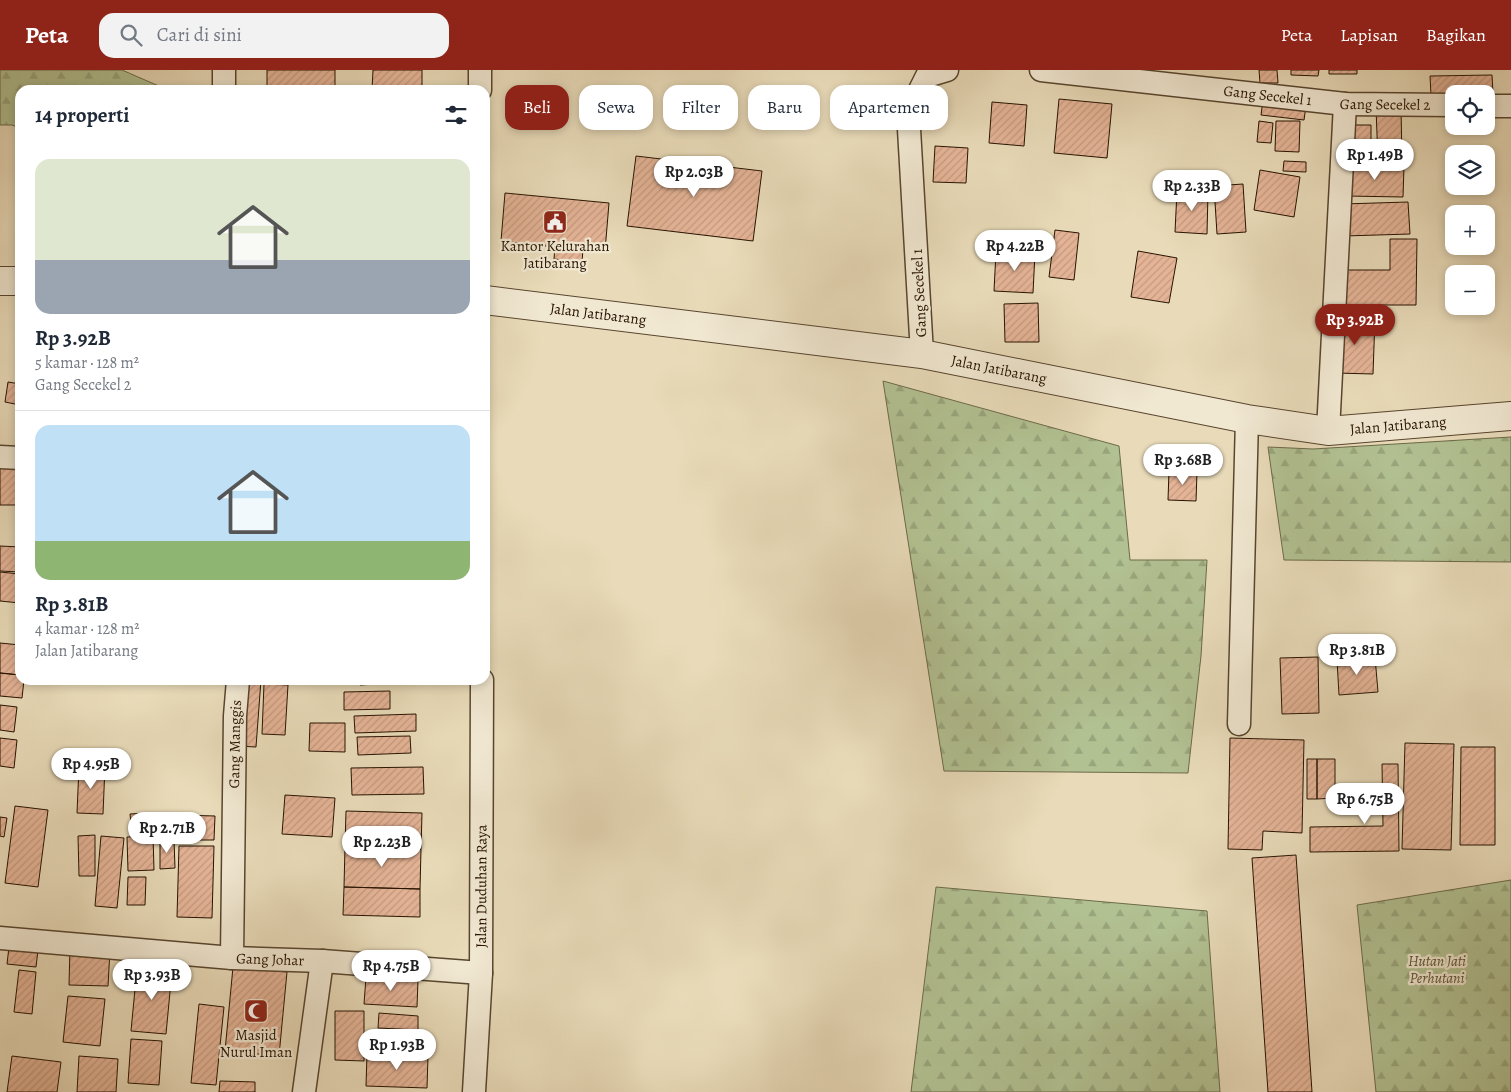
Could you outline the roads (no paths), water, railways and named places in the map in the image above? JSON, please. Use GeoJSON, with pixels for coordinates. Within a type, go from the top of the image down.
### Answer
{"type":"FeatureCollection","features":[{"type":"Feature","properties":{"kind":"street"},"geometry":{"type":"LineString","coordinates":[[224,70],[224,85]]}},
{"type":"Feature","properties":{"kind":"street"},"geometry":{"type":"LineString","coordinates":[[480,70],[480,85]]}},
{"type":"Feature","properties":{"kind":"street","name":"Gang Secekel 1"},"geometry":{"type":"LineString","coordinates":[[922,354],[909,129],[916,98],[927,76],[947,70]]}},
{"type":"Feature","properties":{"kind":"street","name":"Gang Secekel 1"},"geometry":{"type":"LineString","coordinates":[[1041,70],[1345,104]]}},
{"type":"Feature","properties":{"kind":"street","name":"Gang Secekel 2"},"geometry":{"type":"LineString","coordinates":[[1328,431],[1345,104],[1445,105]]}},
{"type":"Feature","properties":{"kind":"street"},"geometry":{"type":"LineString","coordinates":[[1495,106],[1511,106]]}},
{"type":"Feature","properties":{"kind":"street"},"geometry":{"type":"LineString","coordinates":[[0,281],[15,281]]}},
{"type":"Feature","properties":{"kind":"street","name":"Jalan Jatibarang"},"geometry":{"type":"LineString","coordinates":[[490,301],[922,354],[1247,419],[1328,431],[1511,416]]}},
{"type":"Feature","properties":{"kind":"street"},"geometry":{"type":"LineString","coordinates":[[1239,724],[1247,419]]}},
{"type":"Feature","properties":{"kind":"street"},"geometry":{"type":"LineString","coordinates":[[0,456],[15,458]]}},
{"type":"Feature","properties":{"kind":"street","name":"Gang Manggis"},"geometry":{"type":"LineString","coordinates":[[232,958],[235,726],[238,685]]}},
{"type":"Feature","properties":{"kind":"street","name":"Jalan Duduhan Raya"},"geometry":{"type":"LineString","coordinates":[[474,1092],[480,973],[482,685]]}},
{"type":"Feature","properties":{"kind":"street","name":"Gang Johar"},"geometry":{"type":"LineString","coordinates":[[0,938],[232,958],[480,973]]}},
{"type":"Feature","properties":{"kind":"street"},"geometry":{"type":"LineString","coordinates":[[304,1092],[322,962]]}},
{"type":"Feature","properties":{"kind":"place","name":"Kantor Kelurahan Jatibarang"},"geometry":{"type":"Point","coordinates":[555,222]}},
{"type":"Feature","properties":{"kind":"place","name":"Masjid Nurul Iman"},"geometry":{"type":"Point","coordinates":[256,1011]}},
{"type":"Feature","properties":{"kind":"park label","name":"Hutan Jati Perhutani"},"geometry":{"type":"Point","coordinates":[1437,970]}}]}
